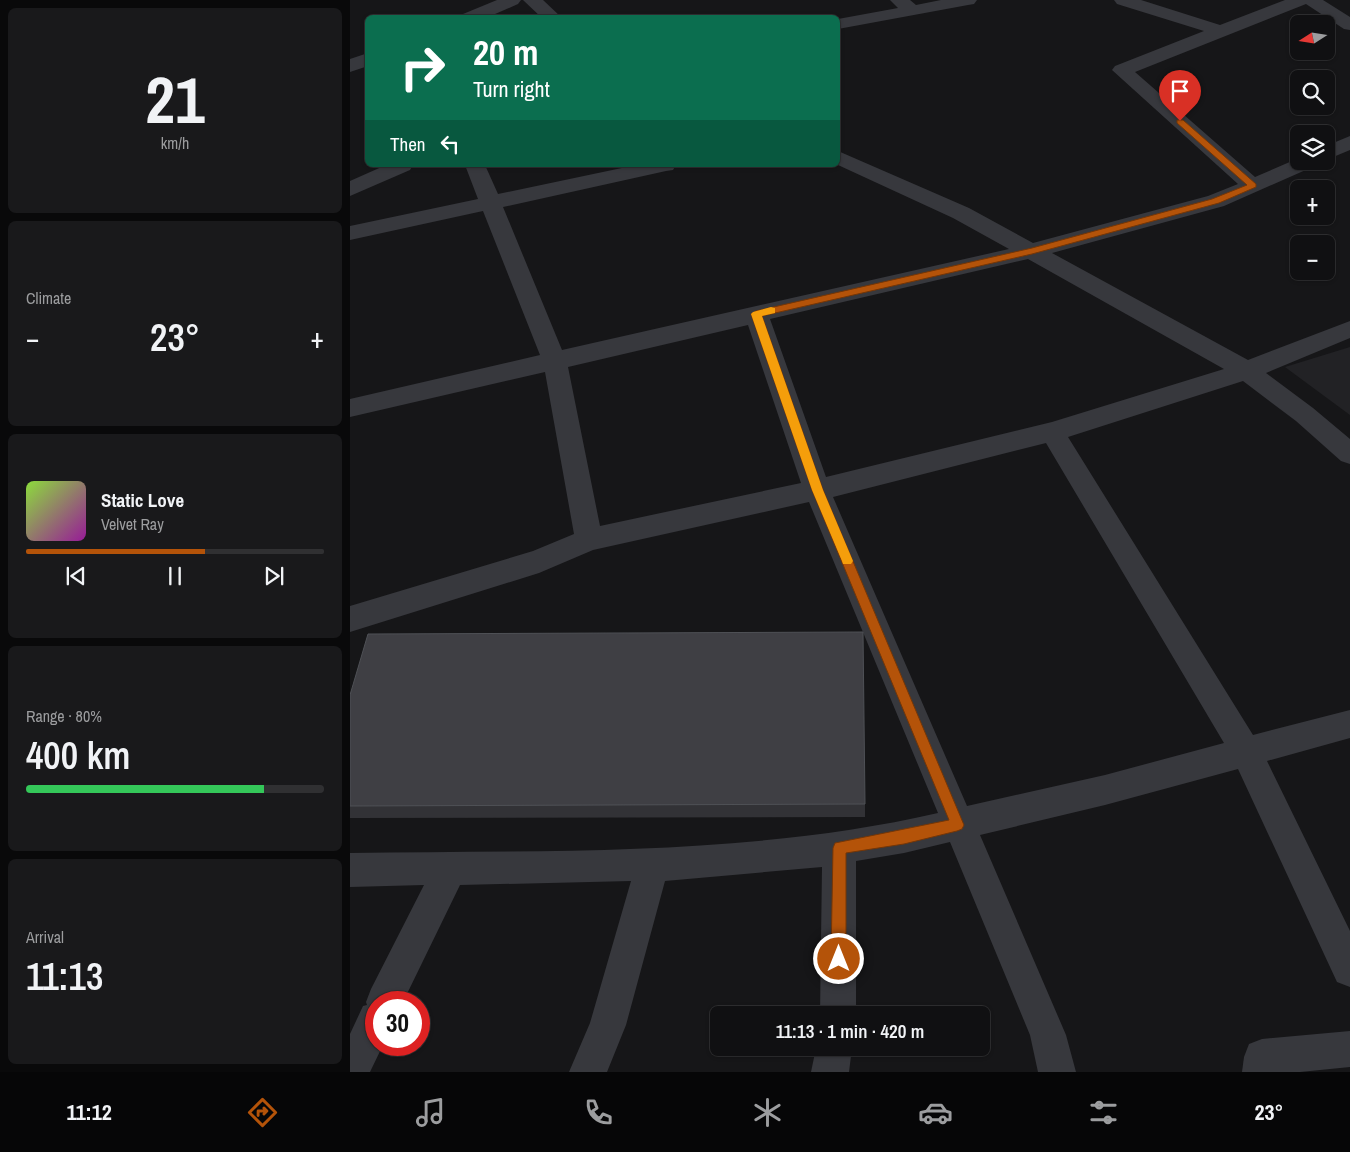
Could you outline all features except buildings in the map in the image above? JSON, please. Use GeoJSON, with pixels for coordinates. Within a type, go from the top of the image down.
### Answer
{"type":"FeatureCollection","features":[{"type":"Feature","properties":{"kind":"street"},"geometry":{"type":"LineString","coordinates":[[476,15],[512,0]]}},
{"type":"Feature","properties":{"kind":"street"},"geometry":{"type":"LineString","coordinates":[[532,0],[550,15]]}},
{"type":"Feature","properties":{"kind":"street"},"geometry":{"type":"LineString","coordinates":[[840,23],[906,5],[968,0]]}},
{"type":"Feature","properties":{"kind":"street"},"geometry":{"type":"LineString","coordinates":[[1122,0],[1220,31]]}},
{"type":"Feature","properties":{"kind":"street"},"geometry":{"type":"LineString","coordinates":[[1253,186],[1122,70],[1302,0]]}},
{"type":"Feature","properties":{"kind":"street"},"geometry":{"type":"LineString","coordinates":[[1310,0],[1350,25]]}},
{"type":"Feature","properties":{"kind":"street"},"geometry":{"type":"LineString","coordinates":[[350,66],[365,60]]}},
{"type":"Feature","properties":{"kind":"street"},"geometry":{"type":"LineString","coordinates":[[1335,150],[1350,142]]}},
{"type":"Feature","properties":{"kind":"street"},"geometry":{"type":"LineString","coordinates":[[840,158],[961,213],[1161,321],[1246,371],[1319,425],[1350,454]]}},
{"type":"Feature","properties":{"kind":"street"},"geometry":{"type":"LineString","coordinates":[[350,189],[400,167]]}},
{"type":"Feature","properties":{"kind":"street"},"geometry":{"type":"LineString","coordinates":[[476,167],[555,362],[589,540]]}},
{"type":"Feature","properties":{"kind":"street"},"geometry":{"type":"LineString","coordinates":[[350,234],[657,167]]}},
{"type":"Feature","properties":{"kind":"street"},"geometry":{"type":"LineString","coordinates":[[350,408],[1032,251],[1216,201],[1290,170]]}},
{"type":"Feature","properties":{"kind":"street"},"geometry":{"type":"LineString","coordinates":[[756,314],[818,490],[957,825],[1048,1035],[1057,1072]]}},
{"type":"Feature","properties":{"kind":"street"},"geometry":{"type":"LineString","coordinates":[[350,619],[539,561],[589,540],[818,490],[1052,432],[1246,371],[1350,329]]}},
{"type":"Feature","properties":{"kind":"street"},"geometry":{"type":"LineString","coordinates":[[1052,432],[1246,752],[1350,969]]}},
{"type":"Feature","properties":{"kind":"street"},"geometry":{"type":"LineString","coordinates":[[350,870],[652,865],[802,853],[839,848],[904,837],[1105,790],[1350,724]]}},
{"type":"Feature","properties":{"kind":"street"},"geometry":{"type":"LineString","coordinates":[[838,1006],[839,848]]}},
{"type":"Feature","properties":{"kind":"street"},"geometry":{"type":"LineString","coordinates":[[588,1072],[608,1025],[652,865]]}},
{"type":"Feature","properties":{"kind":"street"},"geometry":{"type":"LineString","coordinates":[[389,991],[450,869]]}},
{"type":"Feature","properties":{"kind":"street"},"geometry":{"type":"LineString","coordinates":[[350,1072],[365,1041]]}},
{"type":"Feature","properties":{"kind":"street"},"geometry":{"type":"LineString","coordinates":[[1261,1072],[1262,1057],[1350,1048]]}},
{"type":"Feature","properties":{"kind":"street"},"geometry":{"type":"LineString","coordinates":[[830,1072],[833,1056]]}},
{"type":"Feature","properties":{"kind":"shaded area"},"geometry":{"type":"Polygon","coordinates":[[[1350,347],[1350,415],[1285,367],[1350,347]]]}},
{"type":"Feature","properties":{"kind":"slow traffic"},"geometry":{"type":"LineString","coordinates":[[771,311],[756,314],[818,490],[847,561]]}},
{"type":"Feature","properties":{"kind":"route"},"geometry":{"type":"LineString","coordinates":[[839,959],[839,848],[904,837],[957,825],[818,490],[756,314],[1032,251],[1216,201],[1253,186],[1180,121]]}}]}
